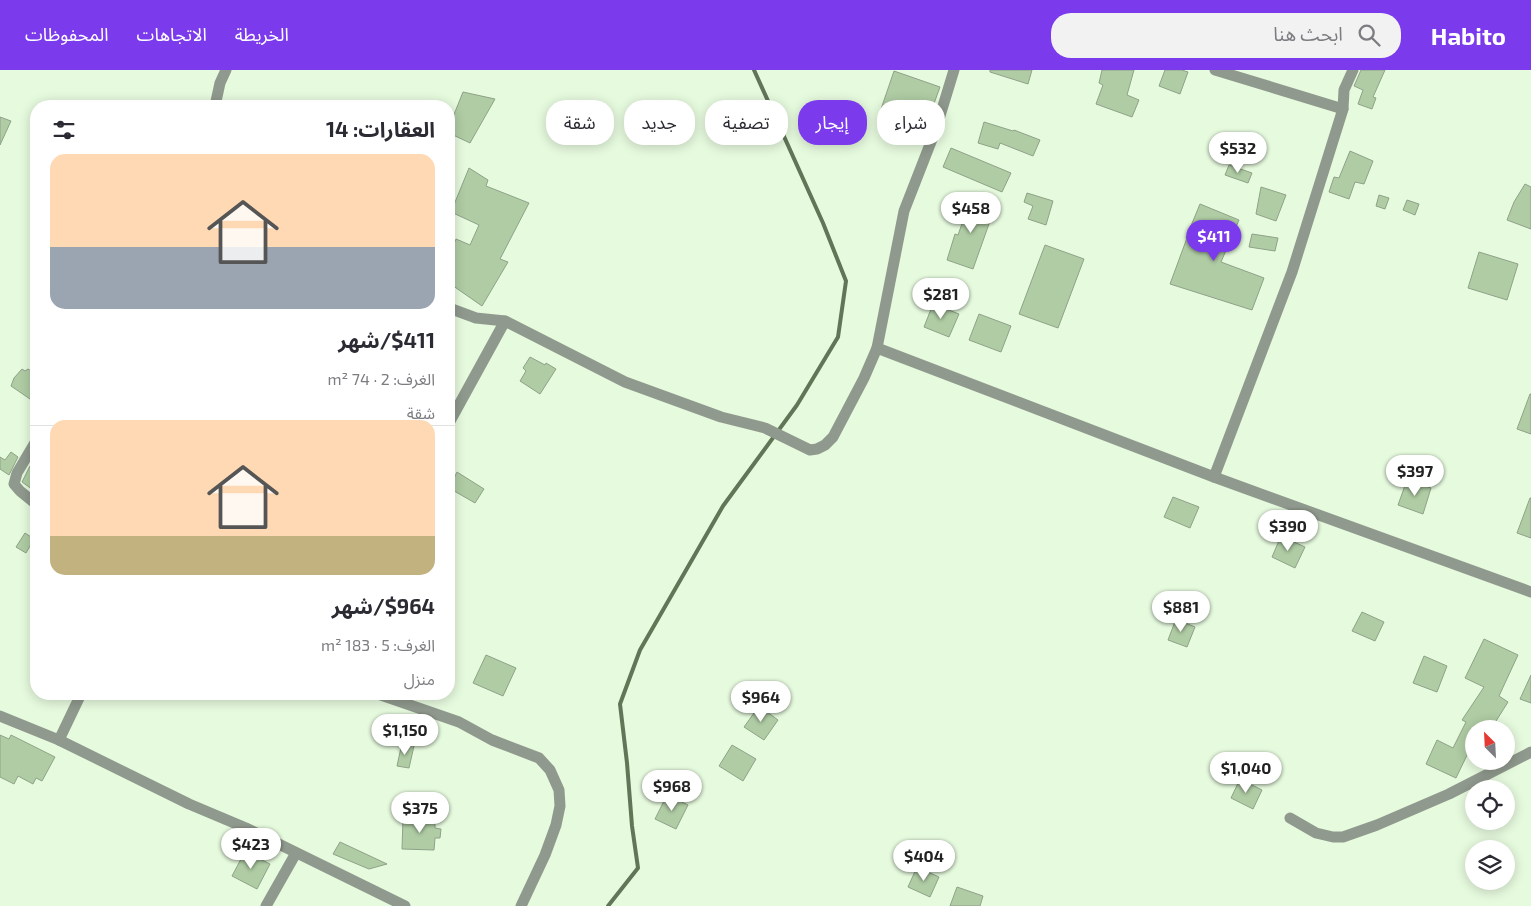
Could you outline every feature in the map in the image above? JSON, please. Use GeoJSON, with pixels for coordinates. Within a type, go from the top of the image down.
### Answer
{"type":"FeatureCollection","features":[{"type":"Feature","properties":{"kind":"street"},"geometry":{"type":"LineString","coordinates":[[216,100],[220,83],[226,70]]}},
{"type":"Feature","properties":{"kind":"street"},"geometry":{"type":"LineString","coordinates":[[455,310],[476,318],[505,320],[625,382],[721,416],[765,428],[810,450],[817,449],[825,445],[833,436],[864,378],[877,348],[904,211],[936,129],[954,70]]}},
{"type":"Feature","properties":{"kind":"street"},"geometry":{"type":"LineString","coordinates":[[1215,70],[1344,109]]}},
{"type":"Feature","properties":{"kind":"street"},"geometry":{"type":"LineString","coordinates":[[1214,477],[1292,272],[1344,109],[1344,90],[1353,70]]}},
{"type":"Feature","properties":{"kind":"street"},"geometry":{"type":"LineString","coordinates":[[455,412],[505,320]]}},
{"type":"Feature","properties":{"kind":"street"},"geometry":{"type":"LineString","coordinates":[[877,348],[1214,477],[1531,592]]}},
{"type":"Feature","properties":{"kind":"street"},"geometry":{"type":"LineString","coordinates":[[30,451],[17,474],[14,484],[30,499]]}},
{"type":"Feature","properties":{"kind":"street"},"geometry":{"type":"LineString","coordinates":[[59,740],[78,700]]}},
{"type":"Feature","properties":{"kind":"street"},"geometry":{"type":"LineString","coordinates":[[395,700],[459,722],[492,740],[539,758],[550,770],[558,790],[560,806],[558,816],[545,855],[521,906]]}},
{"type":"Feature","properties":{"kind":"street"},"geometry":{"type":"LineString","coordinates":[[0,716],[59,740],[180,800],[246,828],[405,906]]}},
{"type":"Feature","properties":{"kind":"street"},"geometry":{"type":"LineString","coordinates":[[1290,818],[1316,833],[1332,837],[1343,837],[1377,825],[1450,794],[1531,752]]}},
{"type":"Feature","properties":{"kind":"street"},"geometry":{"type":"LineString","coordinates":[[266,906],[296,853]]}},
{"type":"Feature","properties":{"kind":"building"},"geometry":{"type":"Polygon","coordinates":[[[990,70],[1032,70],[1028,84],[990,72],[990,70]]]}},
{"type":"Feature","properties":{"kind":"building"},"geometry":{"type":"Polygon","coordinates":[[[1102,70],[1134,70],[1127,95],[1139,100],[1132,117],[1096,104],[1103,85],[1099,83],[1102,70]]]}},
{"type":"Feature","properties":{"kind":"building"},"geometry":{"type":"Polygon","coordinates":[[[1165,70],[1188,72],[1180,94],[1159,86],[1165,70]]]}},
{"type":"Feature","properties":{"kind":"building"},"geometry":{"type":"Polygon","coordinates":[[[1361,70],[1385,70],[1373,97],[1376,98],[1372,109],[1358,104],[1363,90],[1354,86],[1361,70]]]}},
{"type":"Feature","properties":{"kind":"building"},"geometry":{"type":"Polygon","coordinates":[[[894,71],[940,87],[935,100],[884,100],[894,71]]]}},
{"type":"Feature","properties":{"kind":"building"},"geometry":{"type":"Polygon","coordinates":[[[463,92],[495,99],[470,143],[455,136],[455,112],[463,92]]]}},
{"type":"Feature","properties":{"kind":"building"},"geometry":{"type":"Polygon","coordinates":[[[0,117],[11,121],[0,145],[0,117]]]}},
{"type":"Feature","properties":{"kind":"building"},"geometry":{"type":"Polygon","coordinates":[[[984,122],[1014,130],[1040,140],[1033,156],[1000,143],[998,149],[978,143],[984,122]]]}},
{"type":"Feature","properties":{"kind":"building"},"geometry":{"type":"Polygon","coordinates":[[[951,148],[1011,173],[1002,192],[943,167],[951,148]]]}},
{"type":"Feature","properties":{"kind":"building"},"geometry":{"type":"Polygon","coordinates":[[[1350,151],[1373,161],[1364,184],[1355,182],[1349,199],[1329,192],[1334,177],[1339,178],[1350,151]]]}},
{"type":"Feature","properties":{"kind":"building"},"geometry":{"type":"Polygon","coordinates":[[[1229,165],[1252,173],[1248,183],[1225,175],[1229,165]]]}},
{"type":"Feature","properties":{"kind":"building"},"geometry":{"type":"Polygon","coordinates":[[[469,168],[488,180],[486,186],[529,203],[500,259],[508,262],[482,306],[455,287],[455,242],[456,239],[470,245],[479,225],[455,214],[455,202],[469,168]]]}},
{"type":"Feature","properties":{"kind":"building"},"geometry":{"type":"Polygon","coordinates":[[[1525,184],[1531,187],[1531,229],[1507,220],[1514,202],[1525,184]]]}},
{"type":"Feature","properties":{"kind":"building"},"geometry":{"type":"Polygon","coordinates":[[[1261,187],[1286,195],[1276,221],[1256,214],[1261,187]]]}},
{"type":"Feature","properties":{"kind":"building"},"geometry":{"type":"Polygon","coordinates":[[[1027,193],[1053,201],[1046,225],[1028,219],[1033,206],[1024,202],[1027,193]]]}},
{"type":"Feature","properties":{"kind":"building"},"geometry":{"type":"Polygon","coordinates":[[[1379,195],[1389,198],[1385,209],[1376,206],[1379,195]]]}},
{"type":"Feature","properties":{"kind":"building"},"geometry":{"type":"Polygon","coordinates":[[[971,198],[995,207],[973,269],[947,260],[955,234],[958,235],[971,198]]]}},
{"type":"Feature","properties":{"kind":"building"},"geometry":{"type":"Polygon","coordinates":[[[1407,200],[1419,204],[1415,215],[1403,210],[1407,200]]]}},
{"type":"Feature","properties":{"kind":"building"},"geometry":{"type":"Polygon","coordinates":[[[1200,204],[1239,220],[1221,262],[1264,278],[1252,310],[1170,284],[1200,204]]]}},
{"type":"Feature","properties":{"kind":"building"},"geometry":{"type":"Polygon","coordinates":[[[1252,234],[1278,238],[1275,251],[1249,247],[1252,234]]]}},
{"type":"Feature","properties":{"kind":"building"},"geometry":{"type":"Polygon","coordinates":[[[1045,245],[1084,259],[1058,328],[1019,314],[1045,245]]]}},
{"type":"Feature","properties":{"kind":"building"},"geometry":{"type":"Polygon","coordinates":[[[1479,252],[1518,264],[1507,300],[1468,288],[1479,252]]]}},
{"type":"Feature","properties":{"kind":"building"},"geometry":{"type":"Polygon","coordinates":[[[933,304],[959,314],[949,337],[924,327],[933,304]]]}},
{"type":"Feature","properties":{"kind":"building"},"geometry":{"type":"Polygon","coordinates":[[[979,314],[1011,326],[1001,352],[969,340],[979,314]]]}},
{"type":"Feature","properties":{"kind":"building"},"geometry":{"type":"Polygon","coordinates":[[[530,357],[556,369],[540,394],[520,381],[526,371],[523,368],[530,357]]]}},
{"type":"Feature","properties":{"kind":"building"},"geometry":{"type":"Polygon","coordinates":[[[22,369],[25,371],[28,369],[30,370],[30,399],[11,386],[14,378],[22,369]]]}},
{"type":"Feature","properties":{"kind":"building"},"geometry":{"type":"Polygon","coordinates":[[[1531,394],[1531,434],[1517,429],[1531,394]]]}},
{"type":"Feature","properties":{"kind":"building"},"geometry":{"type":"Polygon","coordinates":[[[11,452],[18,457],[9,475],[0,469],[0,457],[5,460],[11,452]]]}},
{"type":"Feature","properties":{"kind":"building"},"geometry":{"type":"Polygon","coordinates":[[[30,466],[30,488],[22,482],[30,466]]]}},
{"type":"Feature","properties":{"kind":"building"},"geometry":{"type":"Polygon","coordinates":[[[457,472],[484,489],[475,503],[455,491],[455,476],[457,472]]]}},
{"type":"Feature","properties":{"kind":"building"},"geometry":{"type":"Polygon","coordinates":[[[1407,480],[1431,488],[1423,514],[1398,505],[1407,480]]]}},
{"type":"Feature","properties":{"kind":"building"},"geometry":{"type":"Polygon","coordinates":[[[1173,497],[1199,507],[1190,528],[1164,517],[1173,497]]]}},
{"type":"Feature","properties":{"kind":"building"},"geometry":{"type":"Polygon","coordinates":[[[1531,498],[1531,538],[1517,533],[1531,498]]]}},
{"type":"Feature","properties":{"kind":"building"},"geometry":{"type":"Polygon","coordinates":[[[25,533],[30,536],[30,546],[26,553],[16,547],[25,533]]]}},
{"type":"Feature","properties":{"kind":"building"},"geometry":{"type":"Polygon","coordinates":[[[1281,536],[1305,547],[1295,568],[1272,557],[1281,536]]]}},
{"type":"Feature","properties":{"kind":"building"},"geometry":{"type":"Polygon","coordinates":[[[1194,598],[1199,609],[1182,617],[1177,607],[1194,598]]]}},
{"type":"Feature","properties":{"kind":"building"},"geometry":{"type":"Polygon","coordinates":[[[1362,612],[1384,622],[1375,641],[1352,631],[1362,612]]]}},
{"type":"Feature","properties":{"kind":"building"},"geometry":{"type":"Polygon","coordinates":[[[1176,619],[1195,627],[1187,647],[1168,640],[1176,619]]]}},
{"type":"Feature","properties":{"kind":"building"},"geometry":{"type":"Polygon","coordinates":[[[1484,639],[1518,655],[1499,696],[1508,702],[1497,720],[1462,720],[1484,687],[1465,678],[1484,639]]]}},
{"type":"Feature","properties":{"kind":"building"},"geometry":{"type":"Polygon","coordinates":[[[486,655],[516,668],[503,696],[473,683],[486,655]]]}},
{"type":"Feature","properties":{"kind":"building"},"geometry":{"type":"Polygon","coordinates":[[[1424,656],[1447,666],[1437,692],[1413,683],[1424,656]]]}},
{"type":"Feature","properties":{"kind":"building"},"geometry":{"type":"Polygon","coordinates":[[[1531,675],[1531,703],[1520,699],[1531,675]]]}},
{"type":"Feature","properties":{"kind":"building"},"geometry":{"type":"Polygon","coordinates":[[[759,706],[778,720],[764,740],[744,727],[759,706]]]}},
{"type":"Feature","properties":{"kind":"building"},"geometry":{"type":"Polygon","coordinates":[[[1465,724],[1465,759],[1456,778],[1426,764],[1437,740],[1453,748],[1465,724]]]}},
{"type":"Feature","properties":{"kind":"building"},"geometry":{"type":"Polygon","coordinates":[[[0,735],[9,739],[11,735],[55,757],[42,781],[36,778],[33,784],[18,776],[14,784],[0,777],[0,735]]]}},
{"type":"Feature","properties":{"kind":"building"},"geometry":{"type":"Polygon","coordinates":[[[402,743],[414,746],[409,768],[397,766],[402,743]]]}},
{"type":"Feature","properties":{"kind":"building"},"geometry":{"type":"Polygon","coordinates":[[[732,745],[756,759],[743,781],[719,766],[732,745]]]}},
{"type":"Feature","properties":{"kind":"building"},"geometry":{"type":"Polygon","coordinates":[[[1240,779],[1262,790],[1253,809],[1231,798],[1240,779]]]}},
{"type":"Feature","properties":{"kind":"building"},"geometry":{"type":"Polygon","coordinates":[[[667,795],[688,805],[676,829],[655,819],[667,795]]]}},
{"type":"Feature","properties":{"kind":"building"},"geometry":{"type":"Polygon","coordinates":[[[403,818],[435,819],[435,828],[441,829],[440,838],[435,838],[434,850],[402,849],[403,818]]]}},
{"type":"Feature","properties":{"kind":"building"},"geometry":{"type":"Polygon","coordinates":[[[340,842],[387,864],[369,869],[333,854],[340,842]]]}},
{"type":"Feature","properties":{"kind":"building"},"geometry":{"type":"Polygon","coordinates":[[[242,850],[270,864],[257,889],[232,876],[241,859],[238,858],[242,850]]]}},
{"type":"Feature","properties":{"kind":"building"},"geometry":{"type":"Polygon","coordinates":[[[917,867],[939,877],[930,897],[908,887],[917,867]]]}},
{"type":"Feature","properties":{"kind":"building"},"geometry":{"type":"Polygon","coordinates":[[[957,887],[983,896],[980,906],[950,906],[957,887]]]}},
{"type":"Feature","properties":{"kind":"waterway"},"geometry":{"type":"LineString","coordinates":[[608,906],[638,868],[620,704],[640,650],[723,506],[797,405],[838,337],[846,281],[823,223],[754,70]]}}]}
